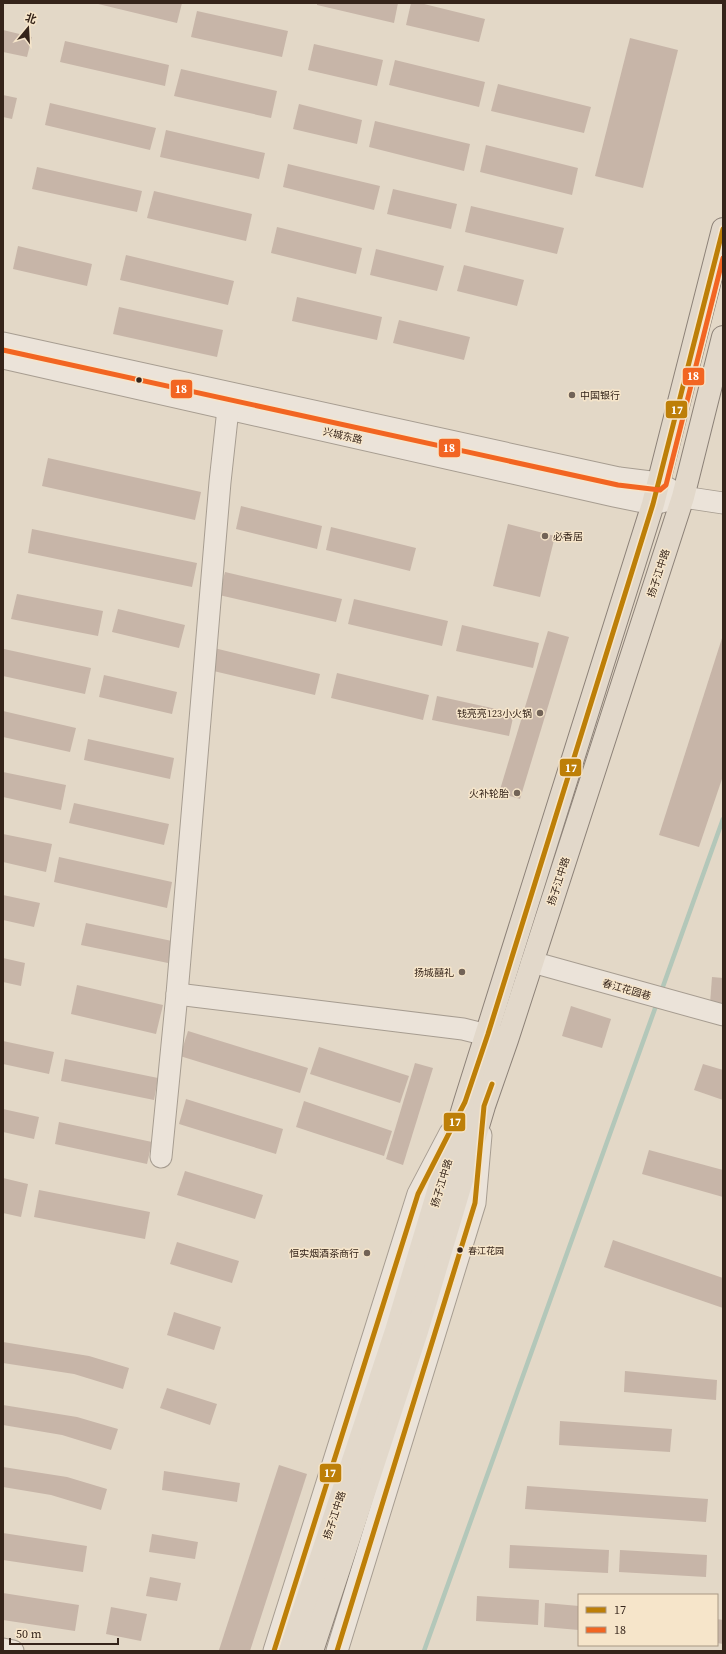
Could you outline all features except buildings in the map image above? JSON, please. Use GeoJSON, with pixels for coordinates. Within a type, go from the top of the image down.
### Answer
{"type":"FeatureCollection","features":[{"type":"Feature","properties":{"kind":"main road","name":"扬子江中路"},"geometry":{"type":"LineString","coordinates":[[290,1651],[338,1502],[498,1037],[659,483],[723,229]]}},
{"type":"Feature","properties":{"kind":"main road","name":"扬子江中路"},"geometry":{"type":"LineString","coordinates":[[498,1037],[532,962],[683,497],[723,337]]}},
{"type":"Feature","properties":{"kind":"main road","name":"扬子江中路"},"geometry":{"type":"LineString","coordinates":[[312,1651],[417,1331],[475,1104]]}},
{"type":"Feature","properties":{"kind":"street","name":"兴城东路"},"geometry":{"type":"LineString","coordinates":[[3,343],[619,478],[659,483],[683,497]]}},
{"type":"Feature","properties":{"kind":"street","name":"兴城东路"},"geometry":{"type":"LineString","coordinates":[[3,358],[653,504],[683,497],[723,503]]}},
{"type":"Feature","properties":{"kind":"street"},"geometry":{"type":"LineString","coordinates":[[161,1157],[177,994],[228,408]]}},
{"type":"Feature","properties":{"kind":"street","name":"春江花园巷"},"geometry":{"type":"LineString","coordinates":[[532,962],[646,995],[723,1015]]}},
{"type":"Feature","properties":{"kind":"street"},"geometry":{"type":"LineString","coordinates":[[177,994],[455,1028],[498,1037]]}},
{"type":"Feature","properties":{"kind":"street"},"geometry":{"type":"LineString","coordinates":[[274,1651],[418,1194],[475,1104]]}},
{"type":"Feature","properties":{"kind":"street"},"geometry":{"type":"LineString","coordinates":[[337,1651],[475,1203],[475,1104]]}},
{"type":"Feature","properties":{"kind":"street"},"geometry":{"type":"LineString","coordinates":[[3,1649],[13,1651]]}},
{"type":"Feature","properties":{"kind":"waterway"},"geometry":{"type":"LineString","coordinates":[[661,992],[723,819]]}},
{"type":"Feature","properties":{"kind":"waterway"},"geometry":{"type":"LineString","coordinates":[[424,1651],[657,1003]]}},
{"type":"Feature","properties":{"kind":"transit line","name":"17"},"geometry":{"type":"LineString","coordinates":[[274,1651],[418,1194],[465,1102],[488,1034],[653,504],[723,229]]}},
{"type":"Feature","properties":{"kind":"transit line","name":"18"},"geometry":{"type":"LineString","coordinates":[[3,350],[618,485],[660,490],[666,485],[723,258]]}},
{"type":"Feature","properties":{"kind":"transit line","name":"17"},"geometry":{"type":"LineString","coordinates":[[337,1651],[475,1203],[484,1106],[492,1084]]}},
{"type":"Feature","properties":{"kind":"place","name":"中国银行"},"geometry":{"type":"Point","coordinates":[572,395]}},
{"type":"Feature","properties":{"kind":"place","name":"必香居"},"geometry":{"type":"Point","coordinates":[545,536]}},
{"type":"Feature","properties":{"kind":"place","name":"钱亮亮123小火锅"},"geometry":{"type":"Point","coordinates":[540,713]}},
{"type":"Feature","properties":{"kind":"place","name":"火补轮胎"},"geometry":{"type":"Point","coordinates":[517,793]}},
{"type":"Feature","properties":{"kind":"place","name":"扬城囍礼"},"geometry":{"type":"Point","coordinates":[462,972]}},
{"type":"Feature","properties":{"kind":"place","name":"春江花园"},"geometry":{"type":"Point","coordinates":[460,1250]}},
{"type":"Feature","properties":{"kind":"place","name":"恒实烟酒茶商行"},"geometry":{"type":"Point","coordinates":[367,1253]}}]}
